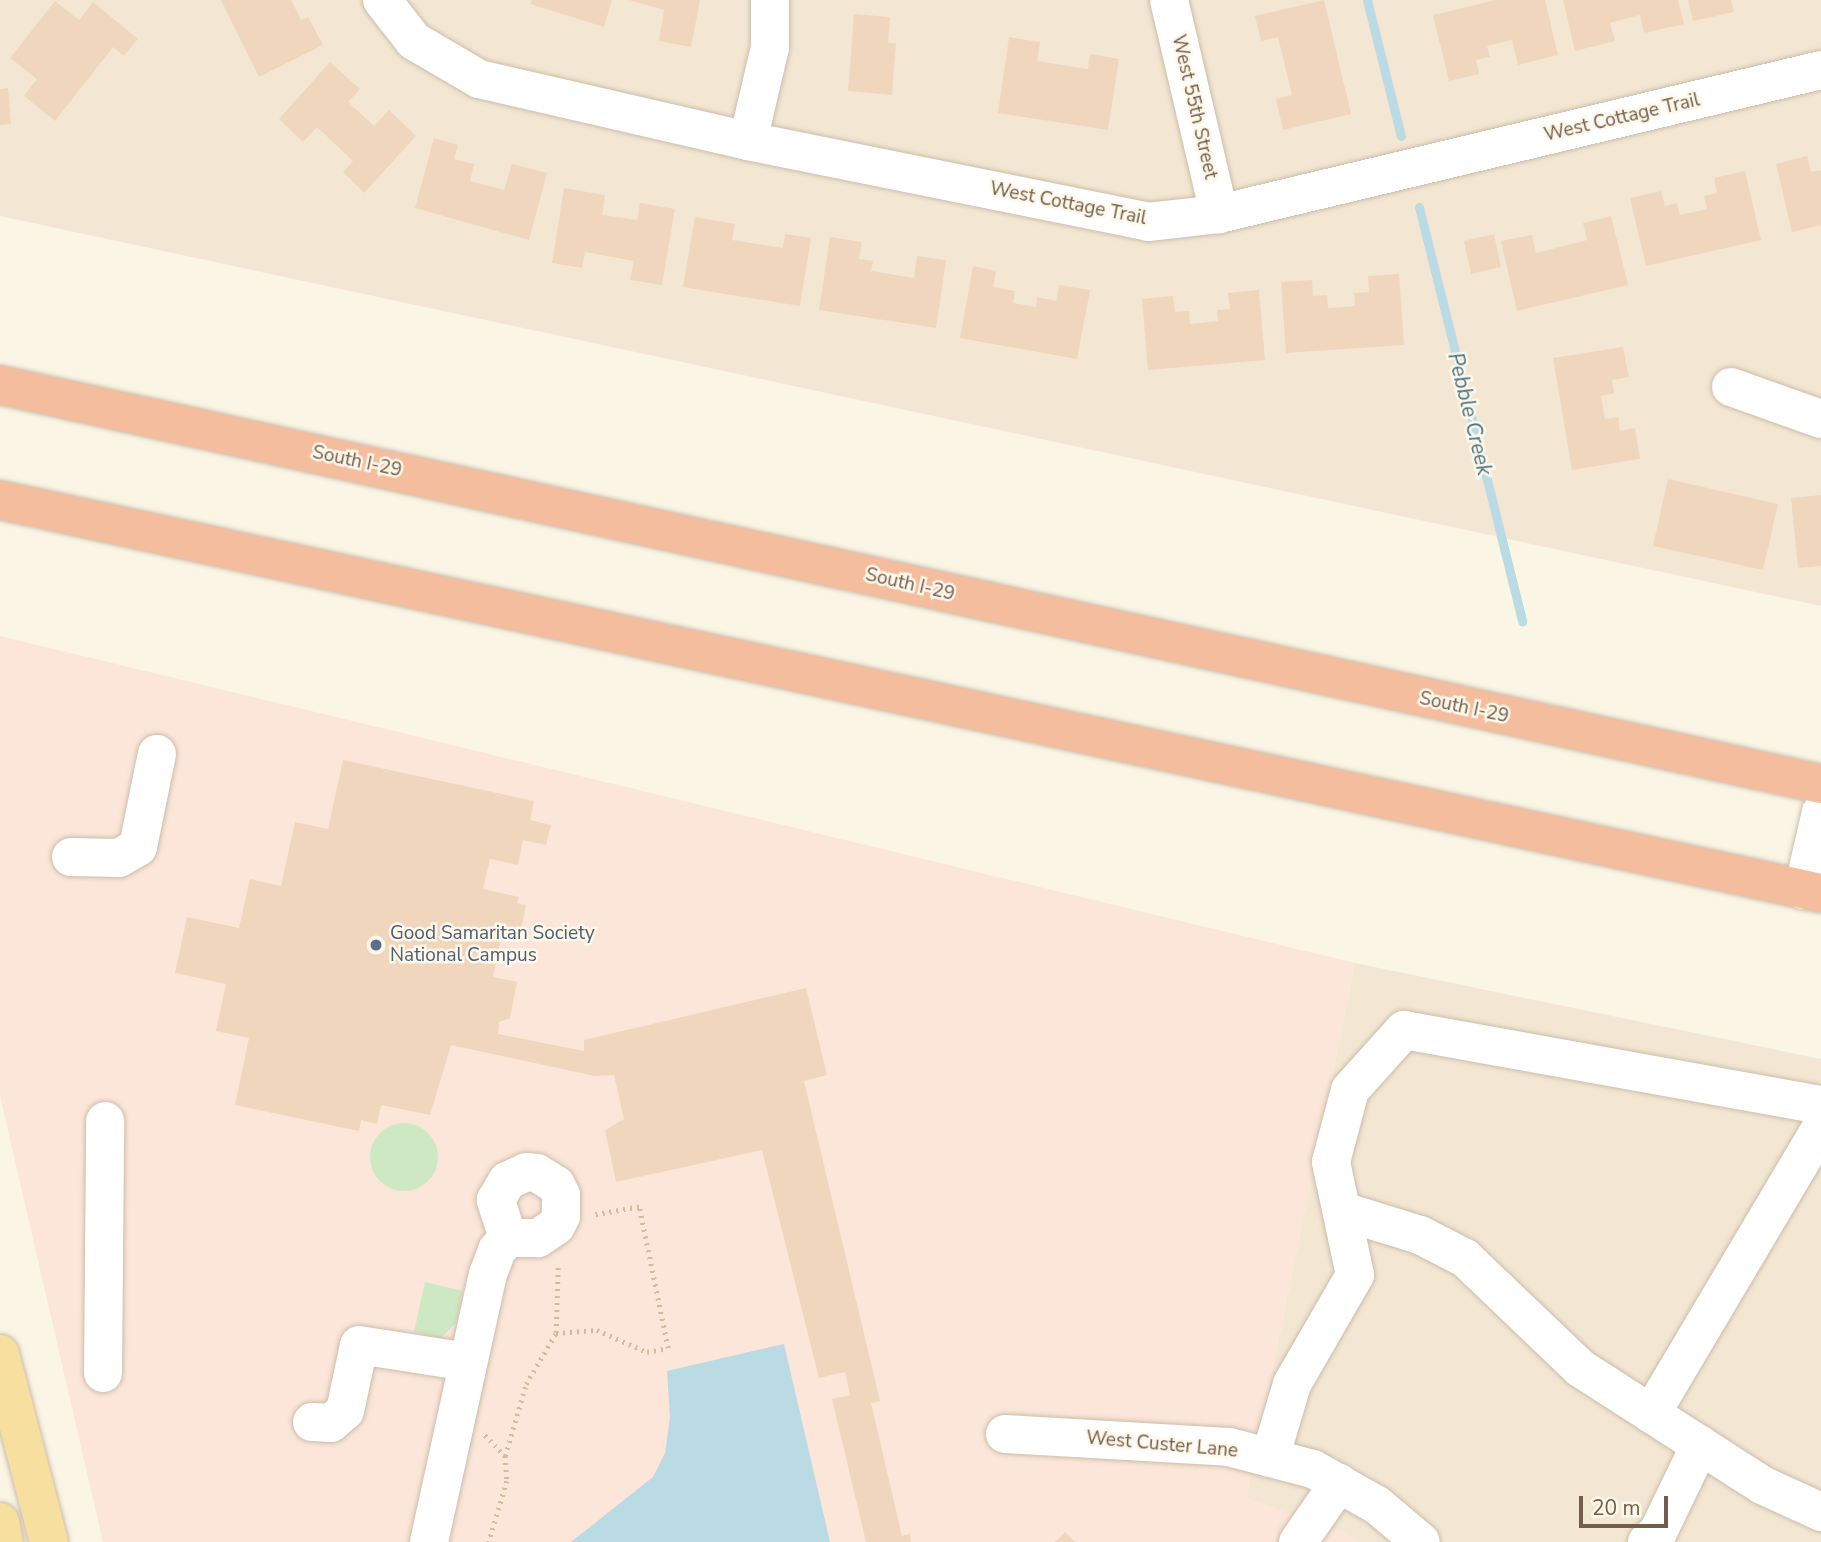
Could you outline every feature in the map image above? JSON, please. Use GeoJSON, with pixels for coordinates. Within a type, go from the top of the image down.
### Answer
{"type":"FeatureCollection","features":[{"type":"Feature","properties":{"kind":"highway","name":"South I-29"},"geometry":{"type":"LineString","coordinates":[[0,385],[1821,784]]}},
{"type":"Feature","properties":{"kind":"highway"},"geometry":{"type":"LineString","coordinates":[[0,500],[1812,891]]}},
{"type":"Feature","properties":{"kind":"main road"},"geometry":{"type":"LineString","coordinates":[[0,1354],[49,1542]]}},
{"type":"Feature","properties":{"kind":"main road"},"geometry":{"type":"LineString","coordinates":[[0,1522],[4,1542]]}},
{"type":"Feature","properties":{"kind":"street","name":"West Cottage Trail"},"geometry":{"type":"LineString","coordinates":[[382,0],[414,41],[479,79],[748,141],[1148,222],[1219,214],[1821,70]]}},
{"type":"Feature","properties":{"kind":"street"},"geometry":{"type":"LineString","coordinates":[[748,141],[770,47],[770,0]]}},
{"type":"Feature","properties":{"kind":"street","name":"West 55th Street"},"geometry":{"type":"LineString","coordinates":[[1169,0],[1219,214]]}},
{"type":"Feature","properties":{"kind":"street"},"geometry":{"type":"LineString","coordinates":[[1731,387],[1821,419]]}},
{"type":"Feature","properties":{"kind":"street"},"geometry":{"type":"LineString","coordinates":[[71,858],[119,858],[138,847],[157,754]]}},
{"type":"Feature","properties":{"kind":"street"},"geometry":{"type":"LineString","coordinates":[[1812,891],[1821,812]]}},
{"type":"Feature","properties":{"kind":"street"},"geometry":{"type":"LineString","coordinates":[[1270,1458],[1292,1384],[1355,1275],[1331,1162],[1350,1090],[1404,1030],[1821,1105]]}},
{"type":"Feature","properties":{"kind":"street"},"geometry":{"type":"LineString","coordinates":[[103,1373],[105,1121]]}},
{"type":"Feature","properties":{"kind":"street"},"geometry":{"type":"LineString","coordinates":[[1651,1414],[1821,1128]]}},
{"type":"Feature","properties":{"kind":"street"},"geometry":{"type":"LineString","coordinates":[[1342,1211],[1420,1235],[1465,1258],[1580,1368],[1762,1485],[1821,1512]]}},
{"type":"Feature","properties":{"kind":"street"},"geometry":{"type":"LineString","coordinates":[[429,1542],[488,1274],[497,1250],[508,1238]]}},
{"type":"Feature","properties":{"kind":"street"},"geometry":{"type":"LineString","coordinates":[[312,1422],[331,1423],[345,1411],[359,1345],[468,1362]]}},
{"type":"Feature","properties":{"kind":"street","name":"West Custer Lane"},"geometry":{"type":"LineString","coordinates":[[1004,1434],[1150,1440],[1229,1447],[1313,1469],[1377,1505],[1421,1542]]}},
{"type":"Feature","properties":{"kind":"street"},"geometry":{"type":"LineString","coordinates":[[1647,1542],[1657,1532],[1700,1445]]}},
{"type":"Feature","properties":{"kind":"street"},"geometry":{"type":"LineString","coordinates":[[1298,1542],[1339,1483]]}},
{"type":"Feature","properties":{"kind":"path"},"geometry":{"type":"LineString","coordinates":[[556,1333],[597,1330],[647,1352],[668,1348],[639,1207],[587,1217]]}},
{"type":"Feature","properties":{"kind":"path"},"geometry":{"type":"LineString","coordinates":[[489,1542],[507,1481],[505,1455],[526,1384],[556,1333],[558,1261]]}},
{"type":"Feature","properties":{"kind":"path"},"geometry":{"type":"LineString","coordinates":[[455,1425],[487,1436],[505,1455]]}},
{"type":"Feature","properties":{"kind":"shaded area"},"geometry":{"type":"Polygon","coordinates":[[[0,0],[1821,0],[1821,606],[0,216],[0,0]]]}},
{"type":"Feature","properties":{"kind":"shaded area"},"geometry":{"type":"Polygon","coordinates":[[[0,636],[1355,963],[1246,1498],[1346,1533],[1360,1542],[103,1542],[0,1096],[0,636]]]}},
{"type":"Feature","properties":{"kind":"shaded area"},"geometry":{"type":"Polygon","coordinates":[[[1355,963],[1821,1059],[1821,1542],[1360,1542],[1346,1533],[1246,1499],[1355,963]]]}},
{"type":"Feature","properties":{"kind":"green space"},"geometry":{"type":"Polygon","coordinates":[[[397,1123],[411,1123],[423,1128],[433,1138],[438,1157],[433,1176],[423,1186],[411,1191],[397,1191],[385,1186],[375,1176],[370,1164],[370,1150],[375,1138],[385,1128],[397,1123]]]}},
{"type":"Feature","properties":{"kind":"green space"},"geometry":{"type":"Polygon","coordinates":[[[425,1282],[463,1291],[456,1323],[441,1338],[414,1332],[425,1282]]]}},
{"type":"Feature","properties":{"kind":"water"},"geometry":{"type":"Polygon","coordinates":[[[784,1344],[830,1542],[571,1542],[653,1477],[665,1453],[670,1417],[667,1371],[784,1344]]]}},
{"type":"Feature","properties":{"kind":"building"},"geometry":{"type":"Polygon","coordinates":[[[221,0],[291,0],[301,20],[308,17],[323,45],[259,77],[221,0]]]}},
{"type":"Feature","properties":{"kind":"building"},"geometry":{"type":"Polygon","coordinates":[[[532,0],[612,0],[604,27],[530,4],[532,0]]]}},
{"type":"Feature","properties":{"kind":"building"},"geometry":{"type":"Polygon","coordinates":[[[629,0],[700,0],[691,47],[659,41],[664,10],[629,0]]]}},
{"type":"Feature","properties":{"kind":"building"},"geometry":{"type":"Polygon","coordinates":[[[1324,0],[1351,114],[1283,130],[1276,99],[1292,95],[1278,37],[1261,41],[1255,16],[1324,0]]]}},
{"type":"Feature","properties":{"kind":"building"},"geometry":{"type":"Polygon","coordinates":[[[1496,0],[1545,0],[1558,55],[1518,65],[1512,40],[1487,46],[1490,57],[1476,60],[1479,74],[1449,81],[1433,15],[1496,0]]]}},
{"type":"Feature","properties":{"kind":"building"},"geometry":{"type":"Polygon","coordinates":[[[1563,0],[1678,0],[1684,24],[1644,33],[1640,15],[1610,23],[1615,41],[1575,51],[1563,0]]]}},
{"type":"Feature","properties":{"kind":"building"},"geometry":{"type":"Polygon","coordinates":[[[1688,0],[1731,0],[1734,12],[1693,21],[1688,0]]]}},
{"type":"Feature","properties":{"kind":"building"},"geometry":{"type":"Polygon","coordinates":[[[55,1],[79,20],[93,2],[138,39],[124,56],[113,47],[55,121],[24,96],[37,79],[10,58],[55,1]]]}},
{"type":"Feature","properties":{"kind":"building"},"geometry":{"type":"Polygon","coordinates":[[[854,14],[890,17],[888,43],[896,43],[892,95],[848,91],[854,14]]]}},
{"type":"Feature","properties":{"kind":"building"},"geometry":{"type":"Polygon","coordinates":[[[1009,37],[1040,42],[1037,61],[1088,69],[1090,54],[1119,59],[1108,130],[998,113],[1009,37]]]}},
{"type":"Feature","properties":{"kind":"building"},"geometry":{"type":"Polygon","coordinates":[[[330,62],[360,89],[348,102],[374,126],[389,110],[416,136],[364,193],[343,172],[353,161],[317,127],[303,142],[279,119],[330,62]]]}},
{"type":"Feature","properties":{"kind":"building"},"geometry":{"type":"Polygon","coordinates":[[[8,88],[11,124],[0,125],[0,89],[8,88]]]}},
{"type":"Feature","properties":{"kind":"building"},"geometry":{"type":"Polygon","coordinates":[[[434,138],[458,145],[454,159],[474,164],[470,181],[504,190],[512,164],[547,173],[529,240],[415,208],[434,138]]]}},
{"type":"Feature","properties":{"kind":"building"},"geometry":{"type":"Polygon","coordinates":[[[1807,156],[1811,172],[1821,170],[1821,225],[1792,232],[1776,164],[1807,156]]]}},
{"type":"Feature","properties":{"kind":"building"},"geometry":{"type":"Polygon","coordinates":[[[1745,171],[1761,240],[1646,266],[1630,198],[1661,191],[1665,206],[1677,203],[1680,215],[1707,209],[1704,196],[1717,193],[1714,178],[1745,171]]]}},
{"type":"Feature","properties":{"kind":"building"},"geometry":{"type":"Polygon","coordinates":[[[564,188],[605,195],[602,215],[637,220],[640,203],[675,209],[662,285],[630,280],[634,261],[585,252],[582,268],[552,263],[564,188]]]}},
{"type":"Feature","properties":{"kind":"building"},"geometry":{"type":"Polygon","coordinates":[[[1611,216],[1628,285],[1517,311],[1501,241],[1532,235],[1536,253],[1587,240],[1583,223],[1611,216]]]}},
{"type":"Feature","properties":{"kind":"building"},"geometry":{"type":"Polygon","coordinates":[[[695,217],[735,224],[732,240],[783,248],[785,234],[811,238],[800,306],[683,287],[695,217]]]}},
{"type":"Feature","properties":{"kind":"building"},"geometry":{"type":"Polygon","coordinates":[[[1494,234],[1501,267],[1471,274],[1464,241],[1494,234]]]}},
{"type":"Feature","properties":{"kind":"building"},"geometry":{"type":"Polygon","coordinates":[[[830,237],[862,242],[859,259],[873,261],[871,271],[914,278],[917,256],[946,260],[936,328],[819,310],[830,237]]]}},
{"type":"Feature","properties":{"kind":"building"},"geometry":{"type":"Polygon","coordinates":[[[973,266],[996,271],[993,287],[1015,291],[1013,303],[1036,307],[1037,297],[1056,301],[1059,285],[1090,290],[1077,359],[960,338],[973,266]]]}},
{"type":"Feature","properties":{"kind":"building"},"geometry":{"type":"Polygon","coordinates":[[[1399,274],[1404,345],[1286,353],[1281,282],[1312,280],[1313,296],[1327,295],[1328,308],[1355,306],[1354,293],[1369,292],[1368,276],[1399,274]]]}},
{"type":"Feature","properties":{"kind":"building"},"geometry":{"type":"Polygon","coordinates":[[[1259,290],[1265,360],[1148,370],[1142,299],[1173,296],[1175,312],[1189,311],[1190,324],[1218,321],[1217,310],[1230,309],[1228,293],[1259,290]]]}},
{"type":"Feature","properties":{"kind":"building"},"geometry":{"type":"Polygon","coordinates":[[[1623,347],[1629,377],[1612,380],[1614,393],[1601,396],[1605,419],[1618,417],[1620,431],[1635,428],[1640,459],[1572,470],[1553,358],[1623,347]]]}},
{"type":"Feature","properties":{"kind":"building"},"geometry":{"type":"Polygon","coordinates":[[[1668,479],[1778,504],[1763,570],[1653,546],[1668,479]]]}},
{"type":"Feature","properties":{"kind":"building"},"geometry":{"type":"Polygon","coordinates":[[[1821,495],[1821,566],[1798,568],[1791,498],[1821,495]]]}},
{"type":"Feature","properties":{"kind":"building"},"geometry":{"type":"Polygon","coordinates":[[[343,760],[534,801],[530,820],[551,825],[546,845],[523,840],[518,865],[490,859],[483,889],[519,897],[517,903],[526,905],[520,934],[503,930],[493,977],[517,982],[510,1018],[499,1022],[498,1034],[584,1051],[584,1040],[806,988],[827,1075],[804,1081],[880,1401],[871,1403],[902,1536],[910,1534],[911,1542],[866,1542],[832,1399],[850,1395],[845,1372],[819,1378],[762,1150],[616,1182],[605,1130],[624,1119],[614,1075],[595,1076],[451,1045],[430,1115],[381,1105],[377,1124],[361,1120],[359,1131],[235,1105],[249,1038],[216,1031],[226,984],[175,973],[187,917],[239,928],[250,879],[281,886],[295,822],[328,829],[343,760]]]}},
{"type":"Feature","properties":{"kind":"building"},"geometry":{"type":"Polygon","coordinates":[[[1065,1532],[1075,1542],[1055,1542],[1065,1532]]]}},
{"type":"Feature","properties":{"kind":"waterway","name":"Pebble Creek"},"geometry":{"type":"LineString","coordinates":[[1367,0],[1401,136]]}},
{"type":"Feature","properties":{"kind":"waterway","name":"Pebble Creek"},"geometry":{"type":"LineString","coordinates":[[1419,207],[1522,621]]}},
{"type":"Feature","properties":{"kind":"place","name":"Good Samaritan Society National Campus"},"geometry":{"type":"Point","coordinates":[376,945]}}]}
